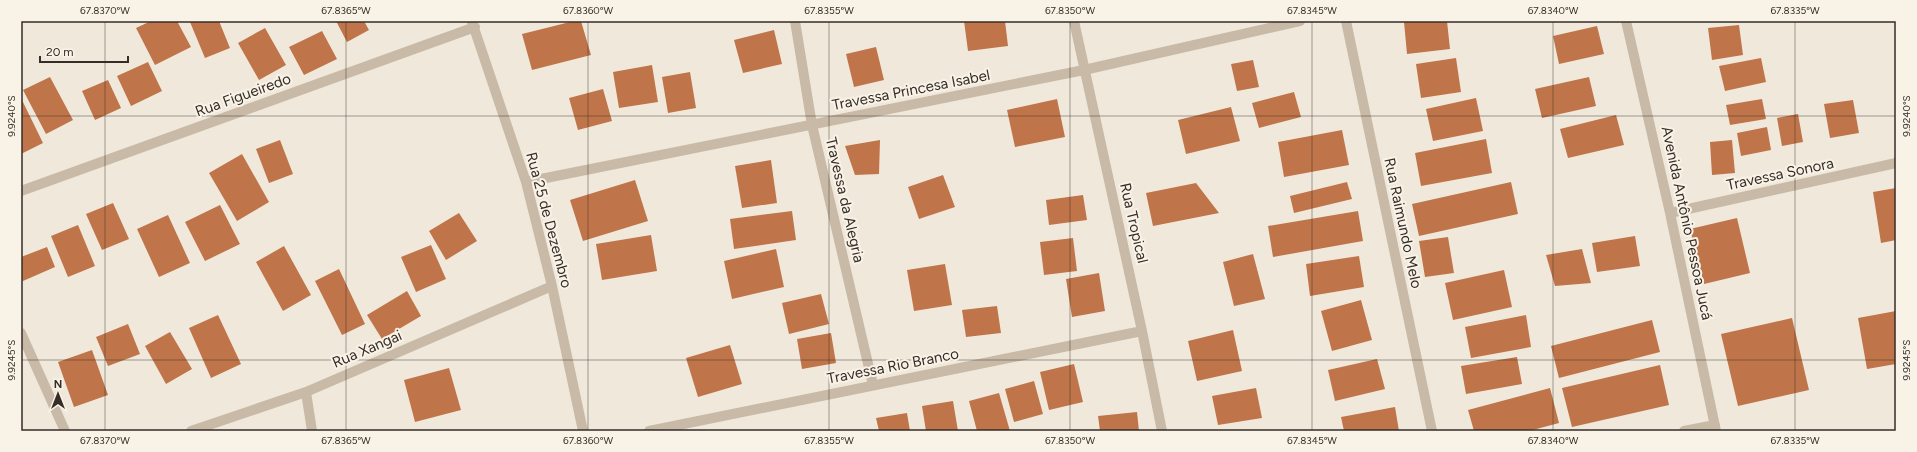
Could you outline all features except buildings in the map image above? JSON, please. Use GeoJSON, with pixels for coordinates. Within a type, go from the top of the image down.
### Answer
{"type":"FeatureCollection","features":[{"type":"Feature","properties":{"kind":"street","name":"Travessa da Alegria"},"geometry":{"type":"LineString","coordinates":[[795,21],[812,125],[873,385]]}},
{"type":"Feature","properties":{"kind":"street","name":"Rua Tropical"},"geometry":{"type":"LineString","coordinates":[[1074,21],[1142,331],[1162,431]]}},
{"type":"Feature","properties":{"kind":"street","name":"Travessa Princesa Isabel"},"geometry":{"type":"LineString","coordinates":[[526,182],[1084,70],[1300,21]]}},
{"type":"Feature","properties":{"kind":"street","name":"Rua Raimundo Melo"},"geometry":{"type":"LineString","coordinates":[[1346,21],[1432,431]]}},
{"type":"Feature","properties":{"kind":"street","name":"Avenida Antônio Pessoa Jucá"},"geometry":{"type":"LineString","coordinates":[[1626,21],[1670,214],[1716,428]]}},
{"type":"Feature","properties":{"kind":"street","name":"Rua 25 de Dezembro"},"geometry":{"type":"LineString","coordinates":[[473,24],[526,182],[552,286],[584,431]]}},
{"type":"Feature","properties":{"kind":"street","name":"Rua Figueiredo"},"geometry":{"type":"LineString","coordinates":[[21,191],[473,24]]}},
{"type":"Feature","properties":{"kind":"street","name":"Travessa Sonora"},"geometry":{"type":"LineString","coordinates":[[1670,214],[1896,163]]}},
{"type":"Feature","properties":{"kind":"street","name":"Rua Xangai"},"geometry":{"type":"LineString","coordinates":[[191,431],[306,392],[552,286]]}},
{"type":"Feature","properties":{"kind":"street","name":"Travessa Rio Branco"},"geometry":{"type":"LineString","coordinates":[[649,431],[1142,331]]}},
{"type":"Feature","properties":{"kind":"street"},"geometry":{"type":"LineString","coordinates":[[21,333],[65,431]]}},
{"type":"Feature","properties":{"kind":"street"},"geometry":{"type":"LineString","coordinates":[[306,392],[312,431]]}},
{"type":"Feature","properties":{"kind":"street"},"geometry":{"type":"LineString","coordinates":[[1684,431],[1716,428]]}}]}
